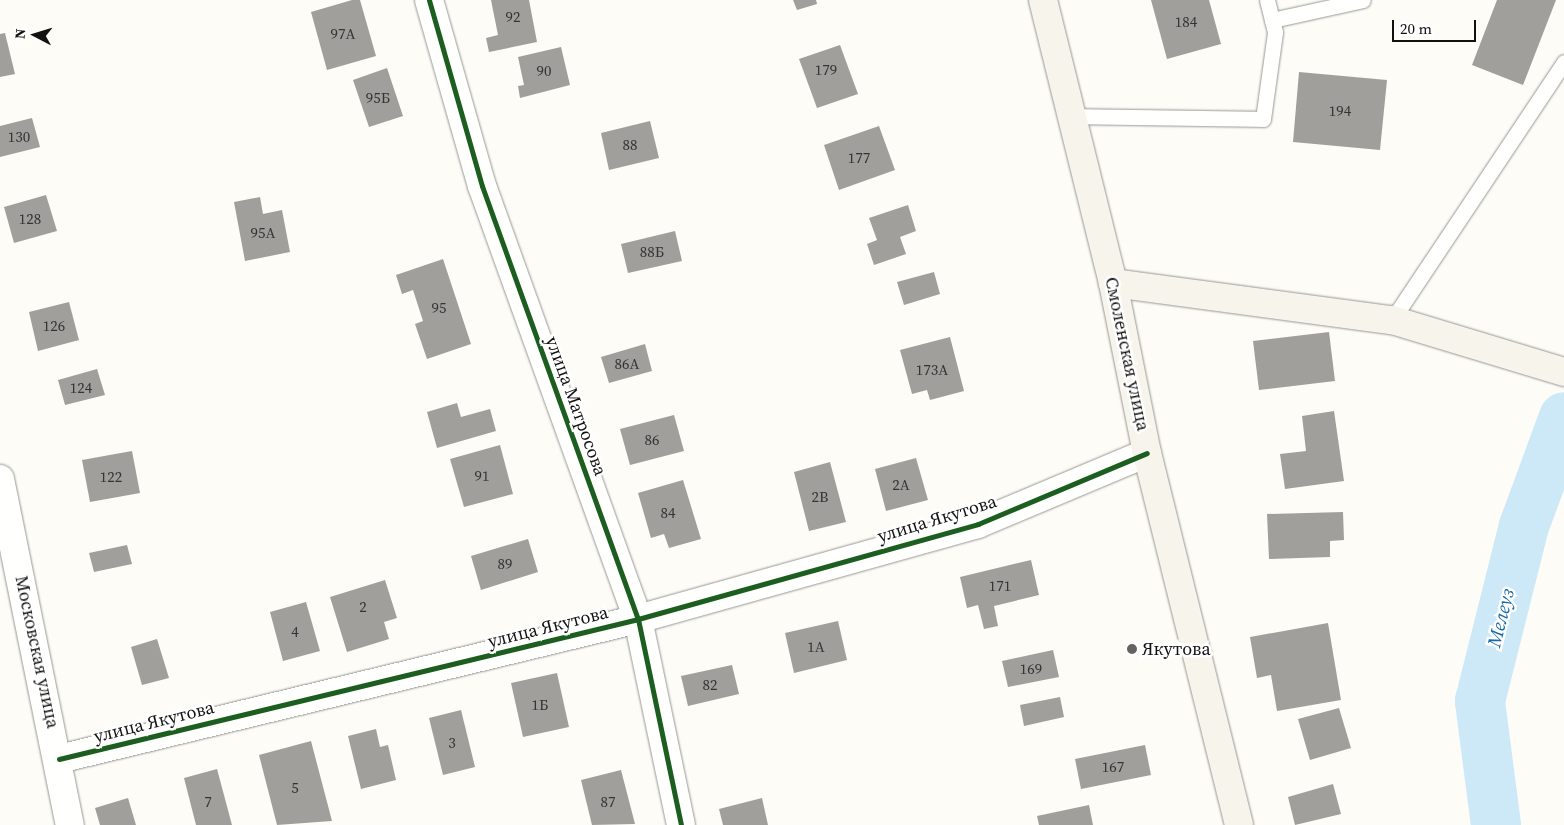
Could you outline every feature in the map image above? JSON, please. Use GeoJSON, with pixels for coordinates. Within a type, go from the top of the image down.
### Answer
{"type":"FeatureCollection","features":[{"type":"Feature","properties":{"kind":"main road","name":"Смоленская улица"},"geometry":{"type":"LineString","coordinates":[[1044,0],[1113,283],[1147,452],[1239,825]]}},
{"type":"Feature","properties":{"kind":"main road"},"geometry":{"type":"LineString","coordinates":[[1113,283],[1392,320],[1522,361],[1564,372]]}},
{"type":"Feature","properties":{"kind":"street","name":"улица Матросова"},"geometry":{"type":"LineString","coordinates":[[429,0],[482,186],[638,620],[681,825]]}},
{"type":"Feature","properties":{"kind":"street","name":"улица Якутова"},"geometry":{"type":"LineString","coordinates":[[59,759],[638,620],[978,524],[1147,452]]}},
{"type":"Feature","properties":{"kind":"street","name":"Московская улица"},"geometry":{"type":"LineString","coordinates":[[0,479],[3,505],[59,759],[70,825]]}},
{"type":"Feature","properties":{"kind":"lane"},"geometry":{"type":"LineString","coordinates":[[1072,116],[1263,119],[1275,32],[1267,0]]}},
{"type":"Feature","properties":{"kind":"lane"},"geometry":{"type":"LineString","coordinates":[[1272,20],[1362,0]]}},
{"type":"Feature","properties":{"kind":"lane"},"geometry":{"type":"LineString","coordinates":[[1392,320],[1564,62]]}},
{"type":"Feature","properties":{"kind":"building"},"geometry":{"type":"Polygon","coordinates":[[[352,0],[360,0],[376,56],[327,70],[311,12],[352,0]]]}},
{"type":"Feature","properties":{"kind":"building"},"geometry":{"type":"Polygon","coordinates":[[[491,0],[529,0],[537,42],[489,52],[486,38],[498,35],[491,0]]]}},
{"type":"Feature","properties":{"kind":"building"},"geometry":{"type":"Polygon","coordinates":[[[793,0],[816,0],[817,4],[797,10],[793,0]]]}},
{"type":"Feature","properties":{"kind":"building"},"geometry":{"type":"Polygon","coordinates":[[[1151,0],[1209,0],[1221,44],[1167,59],[1151,0]]]}},
{"type":"Feature","properties":{"kind":"building"},"geometry":{"type":"Polygon","coordinates":[[[1497,0],[1556,0],[1523,85],[1472,65],[1497,0]]]}},
{"type":"Feature","properties":{"kind":"building"},"geometry":{"type":"Polygon","coordinates":[[[5,33],[15,74],[0,77],[0,34],[5,33]]]}},
{"type":"Feature","properties":{"kind":"building"},"geometry":{"type":"Polygon","coordinates":[[[840,45],[858,94],[817,108],[799,59],[840,45]]]}},
{"type":"Feature","properties":{"kind":"building"},"geometry":{"type":"Polygon","coordinates":[[[561,47],[570,85],[520,98],[518,86],[524,85],[518,57],[561,47]]]}},
{"type":"Feature","properties":{"kind":"building"},"geometry":{"type":"Polygon","coordinates":[[[387,68],[403,116],[369,127],[353,80],[387,68]]]}},
{"type":"Feature","properties":{"kind":"building"},"geometry":{"type":"Polygon","coordinates":[[[1299,72],[1387,80],[1380,150],[1293,142],[1299,72]]]}},
{"type":"Feature","properties":{"kind":"building"},"geometry":{"type":"Polygon","coordinates":[[[32,118],[40,147],[0,157],[0,126],[32,118]]]}},
{"type":"Feature","properties":{"kind":"building"},"geometry":{"type":"Polygon","coordinates":[[[650,121],[659,158],[609,170],[601,133],[650,121]]]}},
{"type":"Feature","properties":{"kind":"building"},"geometry":{"type":"Polygon","coordinates":[[[879,126],[895,170],[839,190],[824,145],[879,126]]]}},
{"type":"Feature","properties":{"kind":"building"},"geometry":{"type":"Polygon","coordinates":[[[46,195],[57,231],[14,243],[4,207],[46,195]]]}},
{"type":"Feature","properties":{"kind":"building"},"geometry":{"type":"Polygon","coordinates":[[[260,197],[263,214],[282,210],[290,252],[245,261],[234,202],[260,197]]]}},
{"type":"Feature","properties":{"kind":"building"},"geometry":{"type":"Polygon","coordinates":[[[908,205],[916,231],[900,237],[906,254],[874,265],[867,244],[877,240],[869,218],[908,205]]]}},
{"type":"Feature","properties":{"kind":"building"},"geometry":{"type":"Polygon","coordinates":[[[675,231],[682,261],[628,273],[621,244],[675,231]]]}},
{"type":"Feature","properties":{"kind":"building"},"geometry":{"type":"Polygon","coordinates":[[[443,259],[471,344],[427,359],[415,324],[423,321],[413,290],[402,294],[396,275],[443,259]]]}},
{"type":"Feature","properties":{"kind":"building"},"geometry":{"type":"Polygon","coordinates":[[[934,272],[940,294],[904,305],[897,282],[934,272]]]}},
{"type":"Feature","properties":{"kind":"building"},"geometry":{"type":"Polygon","coordinates":[[[69,302],[79,340],[38,351],[29,312],[69,302]]]}},
{"type":"Feature","properties":{"kind":"building"},"geometry":{"type":"Polygon","coordinates":[[[1329,332],[1335,381],[1259,390],[1253,341],[1329,332]]]}},
{"type":"Feature","properties":{"kind":"building"},"geometry":{"type":"Polygon","coordinates":[[[950,337],[964,391],[930,400],[927,390],[912,394],[900,350],[950,337]]]}},
{"type":"Feature","properties":{"kind":"building"},"geometry":{"type":"Polygon","coordinates":[[[645,344],[652,371],[609,383],[601,357],[645,344]]]}},
{"type":"Feature","properties":{"kind":"building"},"geometry":{"type":"Polygon","coordinates":[[[97,369],[105,395],[65,405],[58,380],[97,369]]]}},
{"type":"Feature","properties":{"kind":"building"},"geometry":{"type":"Polygon","coordinates":[[[457,403],[461,417],[490,409],[496,431],[437,448],[427,412],[457,403]]]}},
{"type":"Feature","properties":{"kind":"building"},"geometry":{"type":"Polygon","coordinates":[[[1334,411],[1344,481],[1285,489],[1280,454],[1306,451],[1302,416],[1334,411]]]}},
{"type":"Feature","properties":{"kind":"building"},"geometry":{"type":"Polygon","coordinates":[[[674,415],[684,451],[630,465],[620,429],[674,415]]]}},
{"type":"Feature","properties":{"kind":"building"},"geometry":{"type":"Polygon","coordinates":[[[500,445],[513,494],[464,507],[450,459],[500,445]]]}},
{"type":"Feature","properties":{"kind":"building"},"geometry":{"type":"Polygon","coordinates":[[[132,451],[140,493],[90,502],[82,460],[132,451]]]}},
{"type":"Feature","properties":{"kind":"building"},"geometry":{"type":"Polygon","coordinates":[[[916,458],[928,500],[886,511],[875,469],[916,458]]]}},
{"type":"Feature","properties":{"kind":"building"},"geometry":{"type":"Polygon","coordinates":[[[830,462],[846,522],[809,531],[794,472],[830,462]]]}},
{"type":"Feature","properties":{"kind":"building"},"geometry":{"type":"Polygon","coordinates":[[[683,480],[701,539],[669,548],[664,534],[651,538],[638,493],[683,480]]]}},
{"type":"Feature","properties":{"kind":"building"},"geometry":{"type":"Polygon","coordinates":[[[1343,512],[1344,540],[1330,541],[1330,557],[1269,559],[1267,514],[1343,512]]]}},
{"type":"Feature","properties":{"kind":"building"},"geometry":{"type":"Polygon","coordinates":[[[528,539],[538,572],[481,590],[471,556],[528,539]]]}},
{"type":"Feature","properties":{"kind":"building"},"geometry":{"type":"Polygon","coordinates":[[[127,545],[132,564],[94,572],[89,553],[127,545]]]}},
{"type":"Feature","properties":{"kind":"building"},"geometry":{"type":"Polygon","coordinates":[[[1031,560],[1039,595],[994,606],[998,626],[984,629],[978,605],[967,608],[960,577],[1031,560]]]}},
{"type":"Feature","properties":{"kind":"building"},"geometry":{"type":"Polygon","coordinates":[[[385,580],[397,618],[384,622],[389,639],[347,652],[330,597],[385,580]]]}},
{"type":"Feature","properties":{"kind":"building"},"geometry":{"type":"Polygon","coordinates":[[[306,602],[320,651],[283,661],[270,612],[306,602]]]}},
{"type":"Feature","properties":{"kind":"building"},"geometry":{"type":"Polygon","coordinates":[[[838,621],[847,660],[794,673],[785,633],[838,621]]]}},
{"type":"Feature","properties":{"kind":"building"},"geometry":{"type":"Polygon","coordinates":[[[1328,623],[1341,700],[1277,711],[1271,675],[1257,678],[1250,637],[1328,623]]]}},
{"type":"Feature","properties":{"kind":"building"},"geometry":{"type":"Polygon","coordinates":[[[157,639],[169,678],[142,685],[131,647],[157,639]]]}},
{"type":"Feature","properties":{"kind":"building"},"geometry":{"type":"Polygon","coordinates":[[[1053,650],[1059,677],[1008,687],[1002,661],[1053,650]]]}},
{"type":"Feature","properties":{"kind":"building"},"geometry":{"type":"Polygon","coordinates":[[[732,665],[739,694],[688,706],[681,676],[732,665]]]}},
{"type":"Feature","properties":{"kind":"building"},"geometry":{"type":"Polygon","coordinates":[[[557,673],[569,727],[523,737],[511,683],[557,673]]]}},
{"type":"Feature","properties":{"kind":"building"},"geometry":{"type":"Polygon","coordinates":[[[1060,697],[1064,717],[1024,726],[1020,705],[1060,697]]]}},
{"type":"Feature","properties":{"kind":"building"},"geometry":{"type":"Polygon","coordinates":[[[1339,708],[1351,748],[1310,760],[1298,719],[1339,708]]]}},
{"type":"Feature","properties":{"kind":"building"},"geometry":{"type":"Polygon","coordinates":[[[461,710],[475,767],[443,775],[429,718],[461,710]]]}},
{"type":"Feature","properties":{"kind":"building"},"geometry":{"type":"Polygon","coordinates":[[[376,729],[380,747],[388,745],[396,780],[361,789],[348,736],[376,729]]]}},
{"type":"Feature","properties":{"kind":"building"},"geometry":{"type":"Polygon","coordinates":[[[311,741],[332,821],[277,825],[259,755],[311,741]]]}},
{"type":"Feature","properties":{"kind":"building"},"geometry":{"type":"Polygon","coordinates":[[[1145,745],[1151,775],[1081,789],[1075,759],[1145,745]]]}},
{"type":"Feature","properties":{"kind":"building"},"geometry":{"type":"Polygon","coordinates":[[[217,769],[232,825],[196,825],[184,778],[217,769]]]}},
{"type":"Feature","properties":{"kind":"building"},"geometry":{"type":"Polygon","coordinates":[[[621,770],[635,824],[592,825],[581,780],[621,770]]]}},
{"type":"Feature","properties":{"kind":"building"},"geometry":{"type":"Polygon","coordinates":[[[1333,784],[1341,814],[1295,825],[1288,797],[1333,784]]]}},
{"type":"Feature","properties":{"kind":"building"},"geometry":{"type":"Polygon","coordinates":[[[128,798],[136,825],[100,825],[95,808],[128,798]]]}},
{"type":"Feature","properties":{"kind":"building"},"geometry":{"type":"Polygon","coordinates":[[[762,798],[768,825],[723,825],[719,809],[762,798]]]}},
{"type":"Feature","properties":{"kind":"building"},"geometry":{"type":"Polygon","coordinates":[[[1089,805],[1093,825],[1039,825],[1037,816],[1089,805]]]}},
{"type":"Feature","properties":{"kind":"waterway","name":"Мелеуз"},"geometry":{"type":"LineString","coordinates":[[1496,825],[1480,701],[1524,526],[1564,417]]}},
{"type":"Feature","properties":{"kind":"cycle path"},"geometry":{"type":"LineString","coordinates":[[429,0],[482,186],[638,619],[681,825]]}},
{"type":"Feature","properties":{"kind":"cycle path"},"geometry":{"type":"LineString","coordinates":[[59,759],[638,619],[978,524],[1147,453]]}},
{"type":"Feature","properties":{"kind":"place","name":"Якутова"},"geometry":{"type":"Point","coordinates":[1132,649]}}]}
